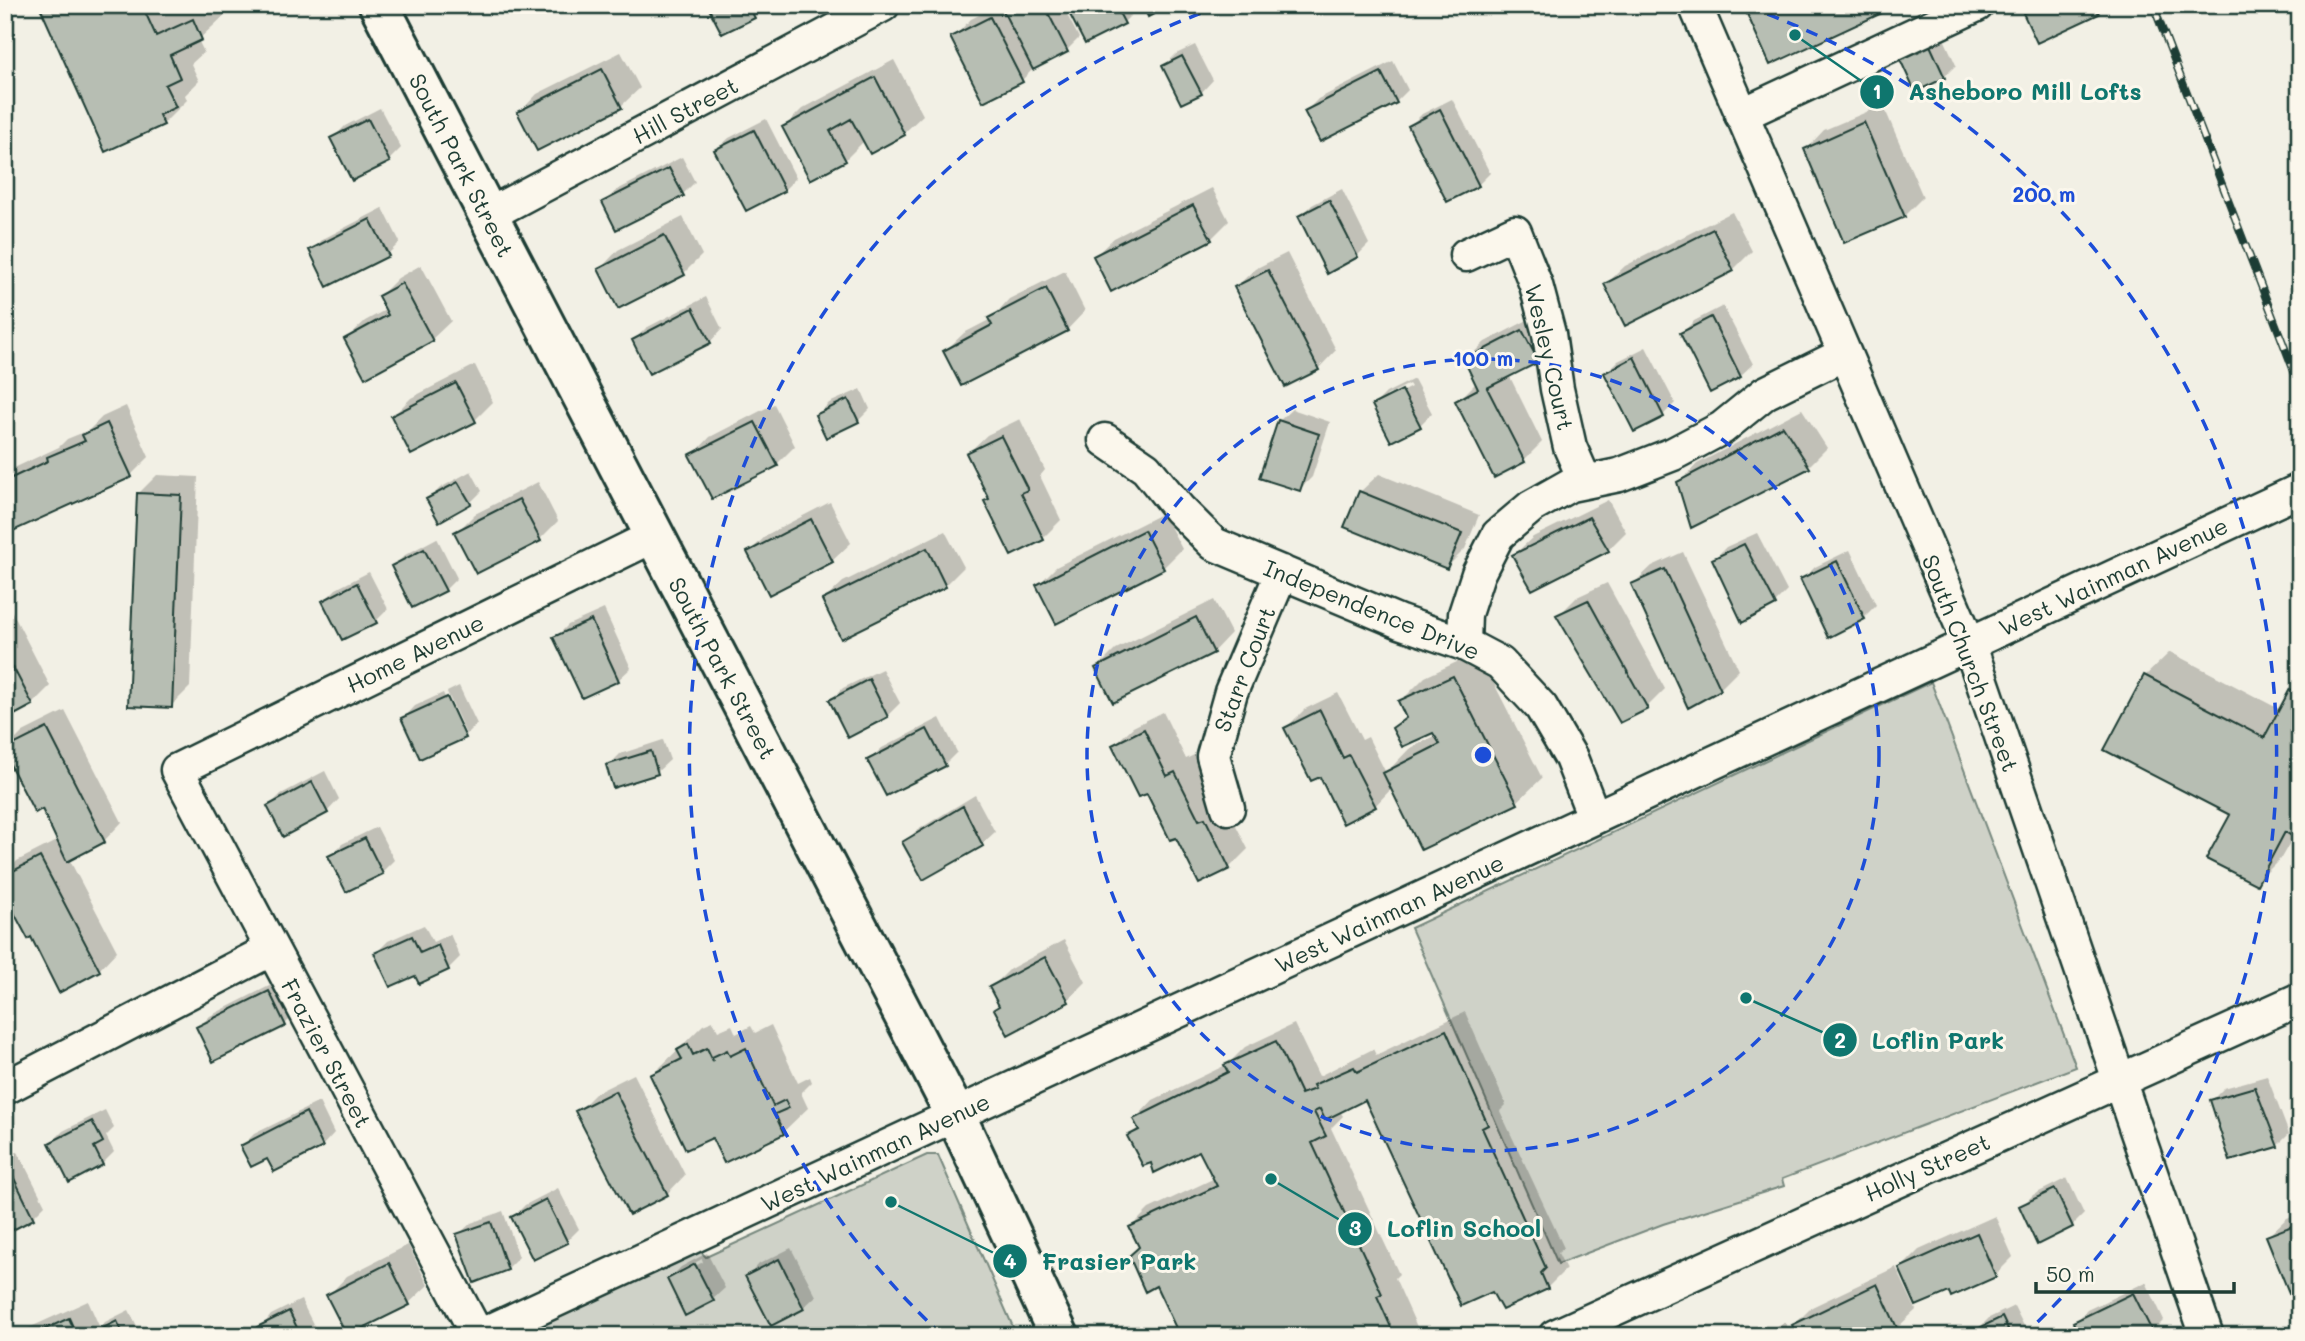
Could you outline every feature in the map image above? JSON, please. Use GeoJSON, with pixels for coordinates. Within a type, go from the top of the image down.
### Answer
{"type":"FeatureCollection","features":[{"type":"Feature","properties":{"kind":"main road","name":"South Park Street"},"geometry":{"type":"LineString","coordinates":[[379,5],[955,1114],[1059,1336]]}},
{"type":"Feature","properties":{"kind":"street","name":"Hill Street"},"geometry":{"type":"LineString","coordinates":[[488,215],[883,5]]}},
{"type":"Feature","properties":{"kind":"street","name":"South Church Street"},"geometry":{"type":"LineString","coordinates":[[1695,5],[1969,643],[2117,1081],[2207,1336]]}},
{"type":"Feature","properties":{"kind":"street"},"geometry":{"type":"LineString","coordinates":[[1741,115],[1978,5]]}},
{"type":"Feature","properties":{"kind":"street","name":"Wesley Court"},"geometry":{"type":"LineString","coordinates":[[1466,255],[1515,232],[1536,285],[1549,334],[1557,389],[1570,447],[1585,481]]}},
{"type":"Feature","properties":{"kind":"street"},"geometry":{"type":"LineString","coordinates":[[1464,644],[1465,614],[1478,574],[1498,535],[1531,507],[1570,485],[1619,475],[1673,454],[1722,428],[1765,393],[1844,354]]}},
{"type":"Feature","properties":{"kind":"street","name":"Independence Drive"},"geometry":{"type":"LineString","coordinates":[[1105,440],[1146,468],[1179,509],[1214,544],[1400,622],[1464,644],[1500,663],[1541,707],[1571,758],[1594,817]]}},
{"type":"Feature","properties":{"kind":"street","name":"West Wainman Avenue"},"geometry":{"type":"LineString","coordinates":[[479,1336],[1969,643],[2297,498]]}},
{"type":"Feature","properties":{"kind":"street","name":"Home Avenue"},"geometry":{"type":"LineString","coordinates":[[177,770],[654,536]]}},
{"type":"Feature","properties":{"kind":"street","name":"Starr Court"},"geometry":{"type":"LineString","coordinates":[[1228,808],[1213,756],[1231,692],[1282,572]]}},
{"type":"Feature","properties":{"kind":"street","name":"Frazier Street"},"geometry":{"type":"LineString","coordinates":[[177,770],[479,1336]]}},
{"type":"Feature","properties":{"kind":"street"},"geometry":{"type":"LineString","coordinates":[[5,1088],[272,949]]}},
{"type":"Feature","properties":{"kind":"street","name":"Holly Street"},"geometry":{"type":"LineString","coordinates":[[1555,1336],[2300,999]]}},
{"type":"Feature","properties":{"kind":"shaded area"},"geometry":{"type":"Polygon","coordinates":[[[1931,682],[2076,1067],[1782,1179],[1784,1186],[1663,1224],[1558,1264],[1411,928],[1931,682]]]}},
{"type":"Feature","properties":{"kind":"shaded area"},"geometry":{"type":"Polygon","coordinates":[[[927,1155],[938,1155],[1017,1336],[512,1336],[699,1250],[706,1257],[927,1155]]]}},
{"type":"Feature","properties":{"kind":"building"},"geometry":{"type":"Polygon","coordinates":[[[39,5],[142,5],[156,36],[193,19],[202,40],[170,55],[180,78],[165,85],[176,107],[159,115],[164,125],[105,152],[39,5]]]}},
{"type":"Feature","properties":{"kind":"building"},"geometry":{"type":"Polygon","coordinates":[[[707,5],[748,5],[755,18],[722,34],[707,5]]]}},
{"type":"Feature","properties":{"kind":"building"},"geometry":{"type":"Polygon","coordinates":[[[1014,5],[1044,5],[1068,52],[1033,70],[1003,11],[1014,5]]]}},
{"type":"Feature","properties":{"kind":"building"},"geometry":{"type":"Polygon","coordinates":[[[1065,5],[1115,5],[1125,24],[1085,44],[1065,5]]]}},
{"type":"Feature","properties":{"kind":"building"},"geometry":{"type":"Polygon","coordinates":[[[1143,5],[1171,5],[1148,17],[1143,5]]]}},
{"type":"Feature","properties":{"kind":"building"},"geometry":{"type":"Polygon","coordinates":[[[1743,5],[1899,5],[1770,65],[1743,5]]]}},
{"type":"Feature","properties":{"kind":"building"},"geometry":{"type":"Polygon","coordinates":[[[2041,5],[2095,5],[2099,14],[2037,43],[2023,13],[2041,5]]]}},
{"type":"Feature","properties":{"kind":"building"},"geometry":{"type":"Polygon","coordinates":[[[990,17],[1023,82],[983,102],[950,37],[990,17]]]}},
{"type":"Feature","properties":{"kind":"building"},"geometry":{"type":"Polygon","coordinates":[[[1929,43],[1945,78],[1915,92],[1899,57],[1929,43]]]}},
{"type":"Feature","properties":{"kind":"building"},"geometry":{"type":"Polygon","coordinates":[[[1182,56],[1202,94],[1181,104],[1162,66],[1182,56]]]}},
{"type":"Feature","properties":{"kind":"building"},"geometry":{"type":"Polygon","coordinates":[[[602,69],[622,108],[537,151],[517,112],[602,69]]]}},
{"type":"Feature","properties":{"kind":"building"},"geometry":{"type":"Polygon","coordinates":[[[1381,72],[1397,103],[1320,142],[1304,111],[1381,72]]]}},
{"type":"Feature","properties":{"kind":"building"},"geometry":{"type":"Polygon","coordinates":[[[875,77],[905,135],[870,154],[851,119],[830,131],[846,161],[810,180],[782,127],[875,77]]]}},
{"type":"Feature","properties":{"kind":"building"},"geometry":{"type":"Polygon","coordinates":[[[1440,109],[1479,186],[1447,202],[1408,126],[1440,109]]]}},
{"type":"Feature","properties":{"kind":"building"},"geometry":{"type":"Polygon","coordinates":[[[368,119],[390,162],[352,181],[330,138],[368,119]]]}},
{"type":"Feature","properties":{"kind":"building"},"geometry":{"type":"Polygon","coordinates":[[[1864,122],[1905,217],[1844,243],[1804,149],[1864,122]]]}},
{"type":"Feature","properties":{"kind":"building"},"geometry":{"type":"Polygon","coordinates":[[[754,130],[785,191],[746,211],[714,150],[754,130]]]}},
{"type":"Feature","properties":{"kind":"building"},"geometry":{"type":"Polygon","coordinates":[[[669,168],[684,196],[616,230],[602,202],[669,168]]]}},
{"type":"Feature","properties":{"kind":"building"},"geometry":{"type":"Polygon","coordinates":[[[1329,200],[1358,257],[1327,274],[1298,216],[1329,200]]]}},
{"type":"Feature","properties":{"kind":"building"},"geometry":{"type":"Polygon","coordinates":[[[1193,205],[1212,240],[1111,292],[1093,256],[1193,205]]]}},
{"type":"Feature","properties":{"kind":"building"},"geometry":{"type":"Polygon","coordinates":[[[370,219],[389,256],[327,287],[309,250],[370,219]]]}},
{"type":"Feature","properties":{"kind":"building"},"geometry":{"type":"Polygon","coordinates":[[[1713,229],[1734,271],[1625,326],[1604,284],[1713,229]]]}},
{"type":"Feature","properties":{"kind":"building"},"geometry":{"type":"Polygon","coordinates":[[[664,235],[685,275],[618,309],[598,269],[664,235]]]}},
{"type":"Feature","properties":{"kind":"building"},"geometry":{"type":"Polygon","coordinates":[[[1268,270],[1319,370],[1285,387],[1234,287],[1268,270]]]}},
{"type":"Feature","properties":{"kind":"building"},"geometry":{"type":"Polygon","coordinates":[[[402,283],[433,341],[365,378],[344,339],[388,315],[378,296],[402,283]]]}},
{"type":"Feature","properties":{"kind":"building"},"geometry":{"type":"Polygon","coordinates":[[[1046,288],[1068,331],[961,386],[943,351],[992,325],[988,318],[1046,288]]]}},
{"type":"Feature","properties":{"kind":"building"},"geometry":{"type":"Polygon","coordinates":[[[693,308],[711,343],[649,374],[632,340],[693,308]]]}},
{"type":"Feature","properties":{"kind":"building"},"geometry":{"type":"Polygon","coordinates":[[[1711,317],[1741,377],[1710,393],[1680,333],[1711,317]]]}},
{"type":"Feature","properties":{"kind":"building"},"geometry":{"type":"Polygon","coordinates":[[[1522,330],[1539,362],[1487,388],[1525,462],[1494,478],[1455,401],[1478,389],[1464,360],[1522,330]]]}},
{"type":"Feature","properties":{"kind":"building"},"geometry":{"type":"Polygon","coordinates":[[[1634,357],[1664,417],[1634,432],[1604,373],[1634,357]]]}},
{"type":"Feature","properties":{"kind":"building"},"geometry":{"type":"Polygon","coordinates":[[[456,383],[476,422],[411,455],[391,416],[456,383]]]}},
{"type":"Feature","properties":{"kind":"building"},"geometry":{"type":"Polygon","coordinates":[[[1402,390],[1421,427],[1391,442],[1372,405],[1402,390]]]}},
{"type":"Feature","properties":{"kind":"building"},"geometry":{"type":"Polygon","coordinates":[[[848,399],[859,422],[826,438],[815,415],[848,399]]]}},
{"type":"Feature","properties":{"kind":"building"},"geometry":{"type":"Polygon","coordinates":[[[1278,420],[1319,434],[1300,491],[1259,478],[1278,420]]]}},
{"type":"Feature","properties":{"kind":"building"},"geometry":{"type":"Polygon","coordinates":[[[755,422],[778,466],[712,499],[689,455],[755,422]]]}},
{"type":"Feature","properties":{"kind":"building"},"geometry":{"type":"Polygon","coordinates":[[[107,423],[132,477],[13,531],[5,513],[5,481],[48,461],[47,457],[85,441],[82,435],[107,423]]]}},
{"type":"Feature","properties":{"kind":"building"},"geometry":{"type":"Polygon","coordinates":[[[1783,426],[1810,468],[1691,528],[1677,482],[1783,426]]]}},
{"type":"Feature","properties":{"kind":"building"},"geometry":{"type":"Polygon","coordinates":[[[1001,436],[1028,490],[1021,493],[1044,540],[1011,556],[984,501],[989,499],[966,453],[1001,436]]]}},
{"type":"Feature","properties":{"kind":"building"},"geometry":{"type":"Polygon","coordinates":[[[458,482],[471,504],[439,522],[426,499],[458,482]]]}},
{"type":"Feature","properties":{"kind":"building"},"geometry":{"type":"Polygon","coordinates":[[[1359,491],[1462,533],[1447,569],[1344,527],[1359,491]]]}},
{"type":"Feature","properties":{"kind":"building"},"geometry":{"type":"Polygon","coordinates":[[[137,493],[181,495],[172,708],[128,706],[137,493]]]}},
{"type":"Feature","properties":{"kind":"building"},"geometry":{"type":"Polygon","coordinates":[[[519,499],[541,541],[476,574],[454,532],[519,499]]]}},
{"type":"Feature","properties":{"kind":"building"},"geometry":{"type":"Polygon","coordinates":[[[1589,517],[1609,551],[1532,590],[1512,555],[1589,517]]]}},
{"type":"Feature","properties":{"kind":"building"},"geometry":{"type":"Polygon","coordinates":[[[811,519],[833,562],[769,595],[747,552],[811,519]]]}},
{"type":"Feature","properties":{"kind":"building"},"geometry":{"type":"Polygon","coordinates":[[[1144,530],[1164,569],[1056,624],[1036,585],[1144,530]]]}},
{"type":"Feature","properties":{"kind":"building"},"geometry":{"type":"Polygon","coordinates":[[[1744,544],[1776,605],[1742,623],[1712,559],[1744,544]]]}},
{"type":"Feature","properties":{"kind":"building"},"geometry":{"type":"Polygon","coordinates":[[[927,548],[946,587],[841,639],[822,600],[927,548]]]}},
{"type":"Feature","properties":{"kind":"building"},"geometry":{"type":"Polygon","coordinates":[[[424,549],[446,591],[412,608],[391,566],[424,549]]]}},
{"type":"Feature","properties":{"kind":"building"},"geometry":{"type":"Polygon","coordinates":[[[1837,561],[1865,619],[1828,638],[1800,579],[1837,561]]]}},
{"type":"Feature","properties":{"kind":"building"},"geometry":{"type":"Polygon","coordinates":[[[1665,569],[1721,690],[1688,708],[1631,584],[1665,569]]]}},
{"type":"Feature","properties":{"kind":"building"},"geometry":{"type":"Polygon","coordinates":[[[357,583],[377,623],[342,640],[322,601],[357,583]]]}},
{"type":"Feature","properties":{"kind":"building"},"geometry":{"type":"Polygon","coordinates":[[[1588,600],[1648,709],[1620,723],[1556,615],[1588,600]]]}},
{"type":"Feature","properties":{"kind":"building"},"geometry":{"type":"Polygon","coordinates":[[[1196,617],[1214,653],[1113,703],[1095,668],[1196,617]]]}},
{"type":"Feature","properties":{"kind":"building"},"geometry":{"type":"Polygon","coordinates":[[[591,620],[619,681],[582,698],[553,637],[591,620]]]}},
{"type":"Feature","properties":{"kind":"building"},"geometry":{"type":"Polygon","coordinates":[[[5,652],[33,705],[5,720],[5,652]]]}},
{"type":"Feature","properties":{"kind":"building"},"geometry":{"type":"Polygon","coordinates":[[[2144,675],[2264,738],[2290,689],[2300,695],[2300,820],[2292,836],[2285,832],[2257,885],[2206,859],[2230,815],[2104,750],[2144,675]]]}},
{"type":"Feature","properties":{"kind":"building"},"geometry":{"type":"Polygon","coordinates":[[[1453,676],[1518,804],[1421,850],[1383,773],[1440,744],[1433,733],[1402,747],[1392,728],[1406,718],[1398,701],[1453,676]]]}},
{"type":"Feature","properties":{"kind":"building"},"geometry":{"type":"Polygon","coordinates":[[[869,679],[888,717],[848,738],[829,700],[869,679]]]}},
{"type":"Feature","properties":{"kind":"building"},"geometry":{"type":"Polygon","coordinates":[[[447,697],[466,738],[420,759],[401,718],[447,697]]]}},
{"type":"Feature","properties":{"kind":"building"},"geometry":{"type":"Polygon","coordinates":[[[1320,710],[1343,758],[1349,755],[1376,807],[1343,824],[1320,777],[1311,781],[1284,728],[1320,710]]]}},
{"type":"Feature","properties":{"kind":"building"},"geometry":{"type":"Polygon","coordinates":[[[47,728],[105,842],[67,862],[42,809],[35,813],[5,755],[5,749],[47,728]]]}},
{"type":"Feature","properties":{"kind":"building"},"geometry":{"type":"Polygon","coordinates":[[[927,729],[946,766],[886,796],[867,760],[927,729]]]}},
{"type":"Feature","properties":{"kind":"building"},"geometry":{"type":"Polygon","coordinates":[[[1144,729],[1167,776],[1175,772],[1199,820],[1205,818],[1230,869],[1199,884],[1176,838],[1170,840],[1147,794],[1138,797],[1112,745],[1144,729]]]}},
{"type":"Feature","properties":{"kind":"building"},"geometry":{"type":"Polygon","coordinates":[[[651,751],[658,774],[613,788],[606,765],[651,751]]]}},
{"type":"Feature","properties":{"kind":"building"},"geometry":{"type":"Polygon","coordinates":[[[312,782],[328,813],[283,837],[267,806],[312,782]]]}},
{"type":"Feature","properties":{"kind":"building"},"geometry":{"type":"Polygon","coordinates":[[[963,806],[983,846],[923,880],[902,842],[963,806]]]}},
{"type":"Feature","properties":{"kind":"building"},"geometry":{"type":"Polygon","coordinates":[[[365,838],[383,874],[346,892],[328,856],[365,838]]]}},
{"type":"Feature","properties":{"kind":"building"},"geometry":{"type":"Polygon","coordinates":[[[40,857],[100,971],[59,993],[31,937],[28,939],[5,896],[5,875],[40,857]]]}},
{"type":"Feature","properties":{"kind":"building"},"geometry":{"type":"Polygon","coordinates":[[[412,936],[420,953],[438,945],[449,970],[419,984],[415,976],[390,987],[374,953],[412,936]]]}},
{"type":"Feature","properties":{"kind":"building"},"geometry":{"type":"Polygon","coordinates":[[[1045,957],[1069,1002],[1008,1035],[994,1009],[999,1006],[989,987],[1045,957]]]}},
{"type":"Feature","properties":{"kind":"building"},"geometry":{"type":"Polygon","coordinates":[[[269,991],[286,1026],[213,1062],[196,1027],[269,991]]]}},
{"type":"Feature","properties":{"kind":"building"},"geometry":{"type":"Polygon","coordinates":[[[1446,1030],[1488,1125],[1482,1128],[1546,1268],[1541,1273],[1548,1289],[1502,1310],[1492,1292],[1461,1306],[1365,1100],[1325,1120],[1320,1109],[1314,1112],[1326,1136],[1312,1143],[1382,1294],[1377,1296],[1395,1336],[1163,1336],[1176,1328],[1156,1286],[1145,1292],[1129,1256],[1139,1247],[1129,1227],[1217,1186],[1199,1151],[1154,1173],[1151,1163],[1143,1166],[1127,1136],[1139,1130],[1133,1119],[1228,1072],[1224,1065],[1276,1041],[1301,1094],[1315,1089],[1313,1085],[1354,1067],[1357,1072],[1446,1030]]]}},
{"type":"Feature","properties":{"kind":"building"},"geometry":{"type":"Polygon","coordinates":[[[688,1044],[693,1055],[707,1048],[713,1061],[712,1057],[727,1050],[730,1056],[746,1048],[773,1106],[785,1100],[789,1108],[775,1114],[784,1134],[724,1163],[712,1138],[686,1150],[650,1075],[682,1059],[677,1050],[688,1044]]]}},
{"type":"Feature","properties":{"kind":"building"},"geometry":{"type":"Polygon","coordinates":[[[2255,1087],[2278,1147],[2230,1161],[2210,1100],[2255,1087]]]}},
{"type":"Feature","properties":{"kind":"building"},"geometry":{"type":"Polygon","coordinates":[[[615,1091],[668,1195],[629,1215],[575,1111],[615,1091]]]}},
{"type":"Feature","properties":{"kind":"building"},"geometry":{"type":"Polygon","coordinates":[[[306,1112],[323,1147],[274,1172],[267,1159],[251,1167],[240,1146],[306,1112]]]}},
{"type":"Feature","properties":{"kind":"building"},"geometry":{"type":"Polygon","coordinates":[[[92,1121],[103,1142],[94,1147],[103,1165],[69,1183],[49,1143],[92,1121]]]}},
{"type":"Feature","properties":{"kind":"building"},"geometry":{"type":"Polygon","coordinates":[[[5,1163],[34,1219],[5,1234],[5,1163]]]}},
{"type":"Feature","properties":{"kind":"building"},"geometry":{"type":"Polygon","coordinates":[[[2055,1189],[2073,1227],[2037,1245],[2019,1206],[2055,1189]]]}},
{"type":"Feature","properties":{"kind":"building"},"geometry":{"type":"Polygon","coordinates":[[[546,1199],[568,1243],[533,1260],[511,1217],[546,1199]]]}},
{"type":"Feature","properties":{"kind":"building"},"geometry":{"type":"Polygon","coordinates":[[[491,1222],[508,1270],[474,1283],[456,1234],[491,1222]]]}},
{"type":"Feature","properties":{"kind":"building"},"geometry":{"type":"Polygon","coordinates":[[[2300,1223],[2300,1320],[2266,1236],[2300,1223]]]}},
{"type":"Feature","properties":{"kind":"building"},"geometry":{"type":"Polygon","coordinates":[[[1977,1233],[1996,1277],[1951,1297],[1949,1292],[1916,1306],[1899,1268],[1977,1233]]]}},
{"type":"Feature","properties":{"kind":"building"},"geometry":{"type":"Polygon","coordinates":[[[779,1259],[804,1309],[771,1326],[745,1276],[779,1259]]]}},
{"type":"Feature","properties":{"kind":"building"},"geometry":{"type":"Polygon","coordinates":[[[389,1263],[410,1305],[347,1336],[326,1295],[389,1263]]]}},
{"type":"Feature","properties":{"kind":"building"},"geometry":{"type":"Polygon","coordinates":[[[695,1264],[714,1301],[685,1316],[667,1279],[695,1264]]]}},
{"type":"Feature","properties":{"kind":"building"},"geometry":{"type":"Polygon","coordinates":[[[1877,1284],[1898,1330],[1886,1336],[1868,1336],[1865,1329],[1850,1336],[1797,1336],[1792,1325],[1877,1284]]]}},
{"type":"Feature","properties":{"kind":"building"},"geometry":{"type":"Polygon","coordinates":[[[2133,1293],[2153,1333],[2148,1336],[2079,1336],[2073,1322],[2133,1293]]]}},
{"type":"Feature","properties":{"kind":"building"},"geometry":{"type":"Polygon","coordinates":[[[289,1311],[301,1336],[261,1336],[257,1327],[289,1311]]]}},
{"type":"Feature","properties":{"kind":"building"},"geometry":{"type":"Polygon","coordinates":[[[2002,1317],[2011,1336],[1978,1336],[1975,1330],[2002,1317]]]}},
{"type":"Feature","properties":{"kind":"building"},"geometry":{"type":"Polygon","coordinates":[[[69,1318],[77,1336],[30,1336],[69,1318]]]}},
{"type":"Feature","properties":{"kind":"building"},"geometry":{"type":"Polygon","coordinates":[[[117,1321],[124,1336],[92,1336],[91,1334],[117,1321]]]}},
{"type":"Feature","properties":{"kind":"railway"},"geometry":{"type":"LineString","coordinates":[[2153,5],[2300,387]]}},
{"type":"Feature","properties":{"kind":"place","name":"Asheboro Mill Lofts"},"geometry":{"type":"Point","coordinates":[1795,35]}},
{"type":"Feature","properties":{"kind":"place","name":"Loflin Park"},"geometry":{"type":"Point","coordinates":[1746,998]}},
{"type":"Feature","properties":{"kind":"place","name":"Loflin School"},"geometry":{"type":"Point","coordinates":[1271,1179]}},
{"type":"Feature","properties":{"kind":"place","name":"Frasier Park"},"geometry":{"type":"Point","coordinates":[891,1202]}}]}
